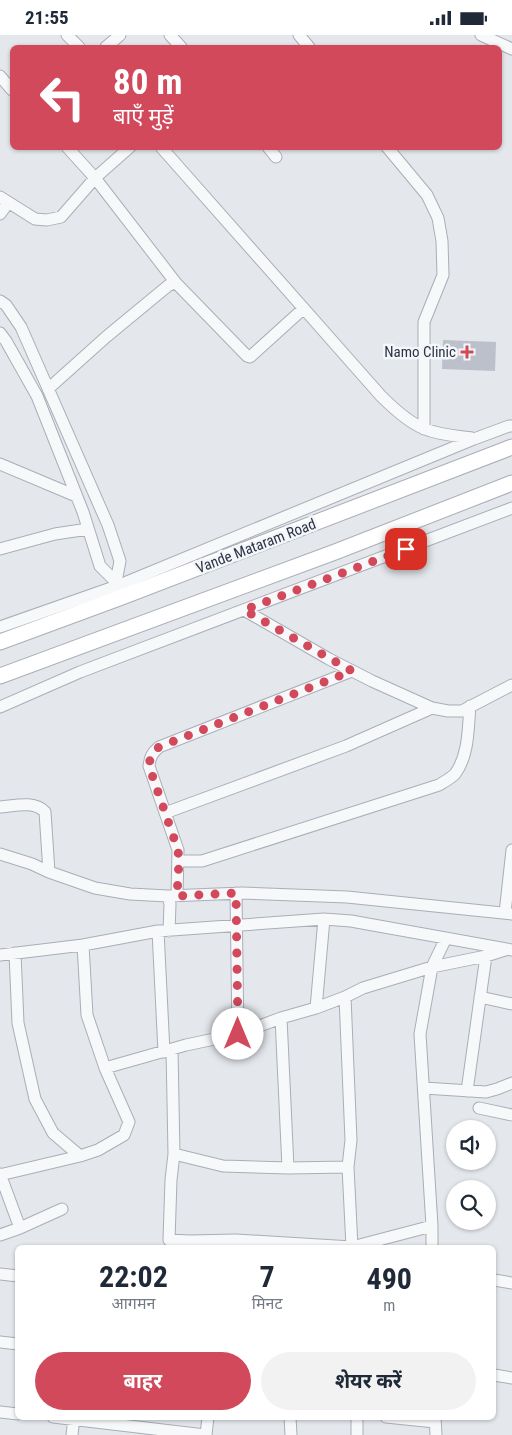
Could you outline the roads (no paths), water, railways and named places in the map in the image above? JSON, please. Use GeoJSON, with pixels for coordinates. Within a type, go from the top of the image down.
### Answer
{"type":"FeatureCollection","features":[{"type":"Feature","properties":{"kind":"main road","name":"Vande Mataram Road"},"geometry":{"type":"LineString","coordinates":[[0,643],[118,588],[512,447]]}},
{"type":"Feature","properties":{"kind":"main road"},"geometry":{"type":"LineString","coordinates":[[0,676],[336,552],[512,483]]}},
{"type":"Feature","properties":{"kind":"street"},"geometry":{"type":"LineString","coordinates":[[67,35],[77,45]]}},
{"type":"Feature","properties":{"kind":"street"},"geometry":{"type":"LineString","coordinates":[[108,45],[120,35]]}},
{"type":"Feature","properties":{"kind":"street"},"geometry":{"type":"LineString","coordinates":[[299,35],[307,45]]}},
{"type":"Feature","properties":{"kind":"street"},"geometry":{"type":"LineString","coordinates":[[481,35],[512,49]]}},
{"type":"Feature","properties":{"kind":"street"},"geometry":{"type":"LineString","coordinates":[[0,76],[10,88]]}},
{"type":"Feature","properties":{"kind":"street"},"geometry":{"type":"LineString","coordinates":[[70,150],[95,178],[176,283],[247,357],[250,357],[303,309]]}},
{"type":"Feature","properties":{"kind":"street"},"geometry":{"type":"LineString","coordinates":[[0,214],[4,200],[35,219],[47,220],[61,217],[95,178],[127,150]]}},
{"type":"Feature","properties":{"kind":"street"},"geometry":{"type":"LineString","coordinates":[[164,150],[303,309],[397,412],[424,429],[474,439]]}},
{"type":"Feature","properties":{"kind":"street"},"geometry":{"type":"LineString","coordinates":[[270,150],[276,157]]}},
{"type":"Feature","properties":{"kind":"street"},"geometry":{"type":"LineString","coordinates":[[390,150],[427,195],[438,218],[442,241],[443,275],[424,322],[424,429]]}},
{"type":"Feature","properties":{"kind":"street"},"geometry":{"type":"LineString","coordinates":[[48,389],[106,337],[170,285],[176,283]]}},
{"type":"Feature","properties":{"kind":"street"},"geometry":{"type":"LineString","coordinates":[[0,301],[6,305],[21,327],[108,525],[120,561],[118,588]]}},
{"type":"Feature","properties":{"kind":"street"},"geometry":{"type":"LineString","coordinates":[[0,333],[37,396],[76,496],[100,566],[118,588]]}},
{"type":"Feature","properties":{"kind":"street"},"geometry":{"type":"LineString","coordinates":[[0,627],[118,588],[474,439],[512,426]]}},
{"type":"Feature","properties":{"kind":"street"},"geometry":{"type":"LineString","coordinates":[[0,464],[76,496]]}},
{"type":"Feature","properties":{"kind":"street"},"geometry":{"type":"LineString","coordinates":[[0,707],[80,672],[512,509]]}},
{"type":"Feature","properties":{"kind":"street"},"geometry":{"type":"LineString","coordinates":[[0,549],[55,534],[88,529]]}},
{"type":"Feature","properties":{"kind":"street"},"geometry":{"type":"LineString","coordinates":[[244,610],[352,671],[432,708],[462,711],[512,685]]}},
{"type":"Feature","properties":{"kind":"street"},"geometry":{"type":"LineString","coordinates":[[283,1245],[169,1240],[174,1154],[164,931],[179,861],[178,850],[149,766],[152,753],[159,747],[352,671]]}},
{"type":"Feature","properties":{"kind":"street"},"geometry":{"type":"LineString","coordinates":[[179,861],[202,861],[439,785],[453,775],[461,764],[467,742],[470,706]]}},
{"type":"Feature","properties":{"kind":"street"},"geometry":{"type":"LineString","coordinates":[[165,813],[346,746],[432,708]]}},
{"type":"Feature","properties":{"kind":"street"},"geometry":{"type":"LineString","coordinates":[[0,807],[29,805],[40,808],[44,812],[49,872]]}},
{"type":"Feature","properties":{"kind":"street"},"geometry":{"type":"LineString","coordinates":[[0,854],[95,888],[130,894],[173,896],[236,893],[347,897],[509,914],[512,850]]}},
{"type":"Feature","properties":{"kind":"street"},"geometry":{"type":"LineString","coordinates":[[236,893],[238,1034]]}},
{"type":"Feature","properties":{"kind":"street"},"geometry":{"type":"LineString","coordinates":[[316,1008],[324,919]]}},
{"type":"Feature","properties":{"kind":"street"},"geometry":{"type":"LineString","coordinates":[[0,955],[83,945],[164,931],[212,926],[237,926],[275,921],[324,919],[351,921],[510,949]]}},
{"type":"Feature","properties":{"kind":"street"},"geometry":{"type":"LineString","coordinates":[[432,1245],[420,1033],[432,967],[446,938]]}},
{"type":"Feature","properties":{"kind":"street"},"geometry":{"type":"LineString","coordinates":[[20,1228],[0,1175],[80,1157],[98,1150],[124,1135],[129,1122],[105,1068],[87,1015],[83,945]]}},
{"type":"Feature","properties":{"kind":"street"},"geometry":{"type":"LineString","coordinates":[[105,1068],[238,1034],[281,1018],[316,1008],[363,988],[432,967],[510,949]]}},
{"type":"Feature","properties":{"kind":"street"},"geometry":{"type":"LineString","coordinates":[[16,953],[18,1023],[35,1099],[53,1133],[80,1157]]}},
{"type":"Feature","properties":{"kind":"street"},"geometry":{"type":"LineString","coordinates":[[467,1091],[486,956]]}},
{"type":"Feature","properties":{"kind":"street"},"geometry":{"type":"LineString","coordinates":[[345,997],[351,1140],[348,1167],[352,1245]]}},
{"type":"Feature","properties":{"kind":"street"},"geometry":{"type":"LineString","coordinates":[[480,997],[512,1004]]}},
{"type":"Feature","properties":{"kind":"street"},"geometry":{"type":"LineString","coordinates":[[281,1018],[288,1168]]}},
{"type":"Feature","properties":{"kind":"street"},"geometry":{"type":"LineString","coordinates":[[424,1088],[486,1092],[512,1083]]}},
{"type":"Feature","properties":{"kind":"street"},"geometry":{"type":"LineString","coordinates":[[479,1108],[512,1115]]}},
{"type":"Feature","properties":{"kind":"street"},"geometry":{"type":"LineString","coordinates":[[174,1154],[223,1166],[348,1167]]}},
{"type":"Feature","properties":{"kind":"street"},"geometry":{"type":"LineString","coordinates":[[0,1235],[62,1209]]}},
{"type":"Feature","properties":{"kind":"street"},"geometry":{"type":"LineString","coordinates":[[360,1245],[432,1226]]}},
{"type":"Feature","properties":{"kind":"street"},"geometry":{"type":"LineString","coordinates":[[0,1274],[15,1276]]}},
{"type":"Feature","properties":{"kind":"street"},"geometry":{"type":"LineString","coordinates":[[496,1280],[512,1283]]}},
{"type":"Feature","properties":{"kind":"street"},"geometry":{"type":"LineString","coordinates":[[0,1342],[15,1344]]}},
{"type":"Feature","properties":{"kind":"street"},"geometry":{"type":"LineString","coordinates":[[496,1375],[512,1378]]}},
{"type":"Feature","properties":{"kind":"street"},"geometry":{"type":"LineString","coordinates":[[0,1412],[15,1414]]}},
{"type":"Feature","properties":{"kind":"street"},"geometry":{"type":"LineString","coordinates":[[72,1435],[74,1420]]}},
{"type":"Feature","properties":{"kind":"street"},"geometry":{"type":"LineString","coordinates":[[82,1420],[205,1435],[208,1420]]}},
{"type":"Feature","properties":{"kind":"street"},"geometry":{"type":"LineString","coordinates":[[290,1420],[290,1435]]}},
{"type":"Feature","properties":{"kind":"street"},"geometry":{"type":"LineString","coordinates":[[356,1420],[356,1435]]}},
{"type":"Feature","properties":{"kind":"street"},"geometry":{"type":"LineString","coordinates":[[435,1420],[436,1435]]}},
{"type":"Feature","properties":{"kind":"place","name":"Namo Clinic"},"geometry":{"type":"Point","coordinates":[467,352]}}]}
